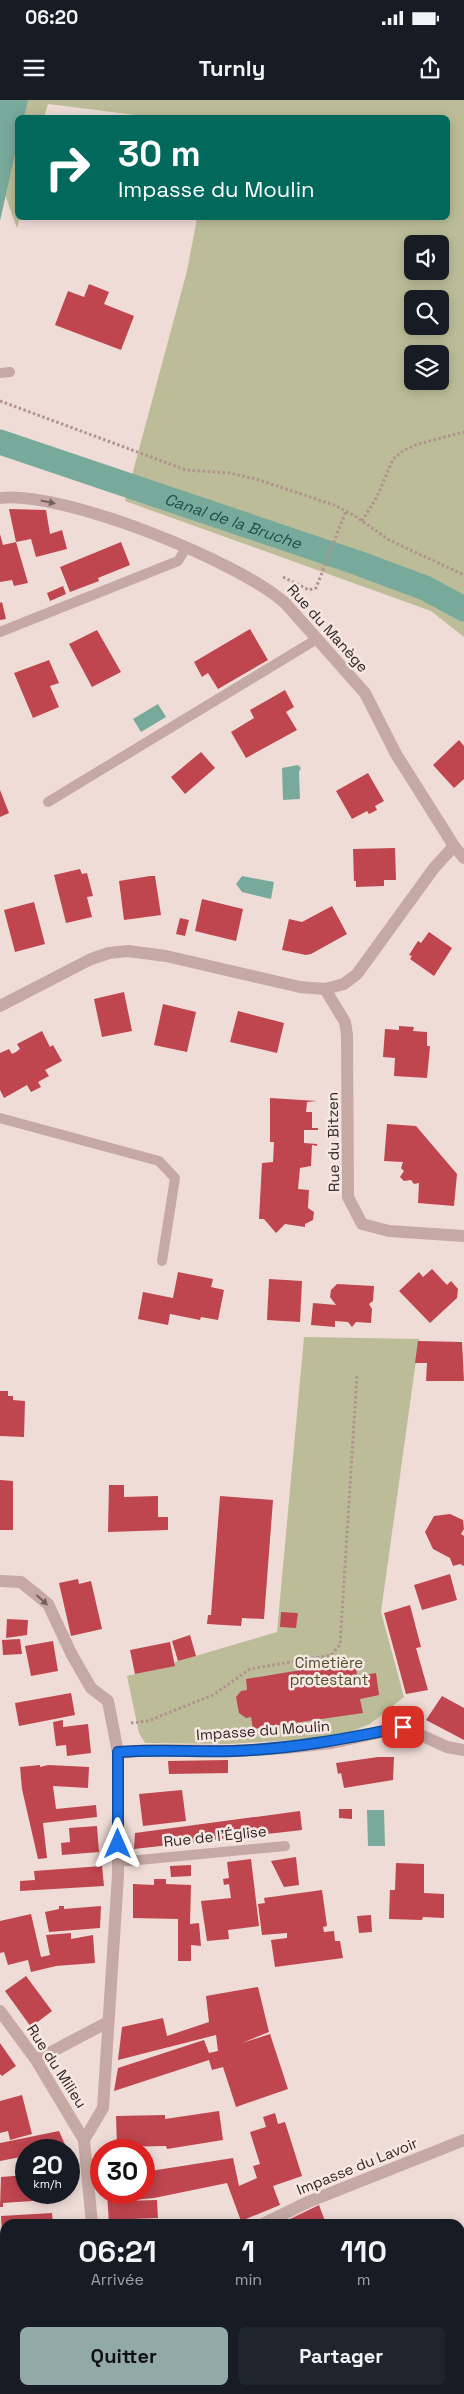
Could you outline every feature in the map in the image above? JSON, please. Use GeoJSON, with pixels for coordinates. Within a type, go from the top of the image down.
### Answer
{"type":"FeatureCollection","features":[{"type":"Feature","properties":{"kind":"street","name":"Rue du Manège"},"geometry":{"type":"LineString","coordinates":[[0,498],[27,498],[74,508],[142,530],[186,548],[272,591],[318,639],[365,693],[396,754],[454,846],[464,858]]}},
{"type":"Feature","properties":{"kind":"street"},"geometry":{"type":"LineString","coordinates":[[0,1006],[91,960],[109,953],[128,952],[166,956],[300,987],[325,989],[344,984],[357,974],[434,868],[454,846]]}},
{"type":"Feature","properties":{"kind":"street","name":"Rue du Bitzen"},"geometry":{"type":"LineString","coordinates":[[325,989],[345,1022],[347,1035],[348,1197],[362,1224],[389,1230],[464,1236]]}},
{"type":"Feature","properties":{"kind":"street"},"geometry":{"type":"LineString","coordinates":[[0,1581],[21,1582],[48,1604],[91,1688],[108,1701],[118,1752],[118,1862],[103,2108],[84,2140],[92,2219]]}},
{"type":"Feature","properties":{"kind":"street","name":"Impasse du Moulin"},"geometry":{"type":"LineString","coordinates":[[118,1752],[147,1750],[233,1751],[285,1748],[332,1743],[403,1727],[446,1747],[464,1750]]}},
{"type":"Feature","properties":{"kind":"street","name":"Rue du Milieu"},"geometry":{"type":"LineString","coordinates":[[0,2011],[36,2060],[84,2140]]}},
{"type":"Feature","properties":{"kind":"street"},"geometry":{"type":"LineString","coordinates":[[36,2060],[108,2022]]}},
{"type":"Feature","properties":{"kind":"street","name":"Impasse du Lavoir"},"geometry":{"type":"LineString","coordinates":[[273,2219],[308,2202],[464,2140]]}},
{"type":"Feature","properties":{"kind":"lane"},"geometry":{"type":"LineString","coordinates":[[0,632],[178,562],[186,548]]}},
{"type":"Feature","properties":{"kind":"lane"},"geometry":{"type":"LineString","coordinates":[[48,802],[318,639]]}},
{"type":"Feature","properties":{"kind":"lane"},"geometry":{"type":"LineString","coordinates":[[0,1118],[159,1161],[175,1178],[162,1260]]}},
{"type":"Feature","properties":{"kind":"lane","name":"Rue de l'Église"},"geometry":{"type":"LineString","coordinates":[[118,1862],[285,1846]]}},
{"type":"Feature","properties":{"kind":"path"},"geometry":{"type":"LineString","coordinates":[[0,401],[186,470],[230,473],[259,480],[346,511],[389,540],[464,575]]}},
{"type":"Feature","properties":{"kind":"path"},"geometry":{"type":"LineString","coordinates":[[362,521],[377,497],[393,459],[404,450],[418,444],[464,432]]}},
{"type":"Feature","properties":{"kind":"path"},"geometry":{"type":"LineString","coordinates":[[319,581],[337,530],[346,511]]}},
{"type":"Feature","properties":{"kind":"path"},"geometry":{"type":"LineString","coordinates":[[113,1726],[148,1721],[213,1695],[250,1669],[332,1655],[340,1644],[357,1374]]}},
{"type":"Feature","properties":{"kind":"green space"},"geometry":{"type":"Polygon","coordinates":[[[0,100],[464,100],[464,637],[431,611],[125,501],[187,271],[197,220],[450,220],[450,115],[136,115],[48,104],[45,115],[15,115],[15,220],[19,220],[17,228],[0,181],[0,100]]]}},
{"type":"Feature","properties":{"kind":"green space","name":"Cimetière protestant"},"geometry":{"type":"Polygon","coordinates":[[[304,1337],[419,1339],[381,1612],[404,1697],[370,1724],[350,1732],[311,1739],[228,1744],[145,1743],[139,1733],[127,1676],[174,1665],[175,1662],[277,1632],[304,1337]]]}},
{"type":"Feature","properties":{"kind":"water"},"geometry":{"type":"Polygon","coordinates":[[[0,100],[28,100],[24,115],[15,115],[15,154],[0,221],[0,100]]]}},
{"type":"Feature","properties":{"kind":"water"},"geometry":{"type":"Polygon","coordinates":[[[158,704],[166,717],[141,732],[133,719],[158,704]]]}},
{"type":"Feature","properties":{"kind":"water"},"geometry":{"type":"Polygon","coordinates":[[[298,765],[301,768],[299,772],[300,799],[283,800],[282,768],[298,765]]]}},
{"type":"Feature","properties":{"kind":"water"},"geometry":{"type":"Polygon","coordinates":[[[242,876],[274,882],[271,899],[242,892],[236,884],[242,876]]]}},
{"type":"Feature","properties":{"kind":"water"},"geometry":{"type":"Polygon","coordinates":[[[367,1810],[384,1810],[385,1846],[368,1846],[367,1810]]]}},
{"type":"Feature","properties":{"kind":"building"},"geometry":{"type":"Polygon","coordinates":[[[89,284],[109,292],[104,304],[134,316],[121,350],[55,325],[68,291],[84,297],[89,284]]]}},
{"type":"Feature","properties":{"kind":"building"},"geometry":{"type":"Polygon","coordinates":[[[9,509],[46,510],[50,534],[62,530],[67,549],[36,557],[31,539],[16,542],[9,509]]]}},
{"type":"Feature","properties":{"kind":"building"},"geometry":{"type":"Polygon","coordinates":[[[0,534],[3,545],[16,542],[28,583],[14,586],[12,580],[0,582],[0,534]]]}},
{"type":"Feature","properties":{"kind":"building"},"geometry":{"type":"Polygon","coordinates":[[[121,542],[130,565],[98,578],[99,581],[70,592],[60,567],[121,542]]]}},
{"type":"Feature","properties":{"kind":"building"},"geometry":{"type":"Polygon","coordinates":[[[63,586],[66,594],[50,601],[47,593],[63,586]]]}},
{"type":"Feature","properties":{"kind":"building"},"geometry":{"type":"Polygon","coordinates":[[[2,602],[6,619],[0,620],[0,603],[2,602]]]}},
{"type":"Feature","properties":{"kind":"building"},"geometry":{"type":"Polygon","coordinates":[[[250,629],[268,660],[218,689],[208,673],[202,677],[194,662],[250,629]]]}},
{"type":"Feature","properties":{"kind":"building"},"geometry":{"type":"Polygon","coordinates":[[[97,630],[121,672],[92,687],[69,644],[97,630]]]}},
{"type":"Feature","properties":{"kind":"building"},"geometry":{"type":"Polygon","coordinates":[[[49,660],[59,683],[50,686],[59,707],[33,718],[14,673],[49,660]]]}},
{"type":"Feature","properties":{"kind":"building"},"geometry":{"type":"Polygon","coordinates":[[[285,690],[294,707],[286,712],[297,730],[246,758],[231,732],[254,718],[250,710],[285,690]]]}},
{"type":"Feature","properties":{"kind":"building"},"geometry":{"type":"Polygon","coordinates":[[[459,740],[464,746],[464,779],[454,788],[433,765],[459,740]]]}},
{"type":"Feature","properties":{"kind":"building"},"geometry":{"type":"Polygon","coordinates":[[[201,752],[215,768],[185,794],[171,777],[201,752]]]}},
{"type":"Feature","properties":{"kind":"building"},"geometry":{"type":"Polygon","coordinates":[[[368,773],[384,801],[375,806],[377,810],[369,814],[367,811],[352,819],[336,791],[368,773]]]}},
{"type":"Feature","properties":{"kind":"building"},"geometry":{"type":"Polygon","coordinates":[[[0,790],[9,813],[0,817],[0,790]]]}},
{"type":"Feature","properties":{"kind":"building"},"geometry":{"type":"Polygon","coordinates":[[[395,848],[396,880],[384,880],[384,886],[356,887],[356,881],[354,881],[353,849],[395,848]]]}},
{"type":"Feature","properties":{"kind":"building"},"geometry":{"type":"Polygon","coordinates":[[[80,869],[82,874],[87,873],[93,896],[87,897],[92,917],[66,923],[54,875],[80,869]]]}},
{"type":"Feature","properties":{"kind":"building"},"geometry":{"type":"Polygon","coordinates":[[[155,876],[161,915],[124,920],[119,881],[155,876]]]}},
{"type":"Feature","properties":{"kind":"building"},"geometry":{"type":"Polygon","coordinates":[[[202,899],[243,909],[236,941],[195,931],[202,899]]]}},
{"type":"Feature","properties":{"kind":"building"},"geometry":{"type":"Polygon","coordinates":[[[34,902],[45,944],[15,952],[4,910],[34,902]]]}},
{"type":"Feature","properties":{"kind":"building"},"geometry":{"type":"Polygon","coordinates":[[[332,906],[347,934],[311,954],[306,955],[282,950],[289,919],[302,922],[332,906]]]}},
{"type":"Feature","properties":{"kind":"building"},"geometry":{"type":"Polygon","coordinates":[[[180,918],[189,920],[185,936],[176,934],[180,918]]]}},
{"type":"Feature","properties":{"kind":"building"},"geometry":{"type":"Polygon","coordinates":[[[429,932],[452,948],[434,976],[410,959],[412,956],[409,955],[418,941],[421,943],[429,932]]]}},
{"type":"Feature","properties":{"kind":"building"},"geometry":{"type":"Polygon","coordinates":[[[124,992],[132,1031],[102,1037],[94,999],[124,992]]]}},
{"type":"Feature","properties":{"kind":"building"},"geometry":{"type":"Polygon","coordinates":[[[163,1004],[196,1012],[187,1052],[154,1045],[163,1004]]]}},
{"type":"Feature","properties":{"kind":"building"},"geometry":{"type":"Polygon","coordinates":[[[238,1011],[284,1023],[277,1053],[230,1042],[238,1011]]]}},
{"type":"Feature","properties":{"kind":"building"},"geometry":{"type":"Polygon","coordinates":[[[399,1026],[414,1027],[413,1031],[427,1032],[427,1046],[430,1046],[427,1078],[394,1076],[395,1058],[383,1057],[385,1029],[399,1030],[399,1026]]]}},
{"type":"Feature","properties":{"kind":"building"},"geometry":{"type":"Polygon","coordinates":[[[42,1031],[50,1047],[53,1045],[62,1061],[45,1070],[49,1076],[38,1082],[41,1087],[31,1092],[27,1085],[4,1098],[0,1090],[0,1053],[9,1049],[12,1054],[16,1052],[20,1049],[17,1044],[42,1031]]]}},
{"type":"Feature","properties":{"kind":"building"},"geometry":{"type":"Polygon","coordinates":[[[270,1098],[317,1101],[307,1102],[306,1112],[312,1112],[312,1128],[318,1128],[318,1130],[304,1130],[304,1143],[317,1144],[317,1146],[312,1145],[311,1166],[300,1168],[298,1189],[309,1190],[308,1208],[314,1212],[313,1220],[305,1224],[305,1227],[285,1224],[276,1233],[264,1219],[259,1219],[262,1163],[273,1162],[274,1142],[270,1142],[270,1098]]]}},
{"type":"Feature","properties":{"kind":"building"},"geometry":{"type":"Polygon","coordinates":[[[387,1124],[416,1126],[457,1174],[454,1206],[418,1203],[419,1183],[414,1184],[411,1180],[404,1181],[400,1177],[404,1171],[401,1168],[403,1162],[384,1161],[387,1124]]]}},
{"type":"Feature","properties":{"kind":"building"},"geometry":{"type":"Polygon","coordinates":[[[432,1269],[447,1285],[451,1281],[458,1289],[457,1298],[430,1323],[399,1291],[419,1272],[423,1277],[432,1269]]]}},
{"type":"Feature","properties":{"kind":"building"},"geometry":{"type":"Polygon","coordinates":[[[178,1272],[213,1279],[211,1287],[224,1290],[218,1320],[201,1317],[200,1320],[170,1314],[168,1325],[138,1319],[143,1292],[173,1298],[178,1272]]]}},
{"type":"Feature","properties":{"kind":"building"},"geometry":{"type":"Polygon","coordinates":[[[269,1279],[302,1281],[300,1322],[267,1320],[269,1279]]]}},
{"type":"Feature","properties":{"kind":"building"},"geometry":{"type":"Polygon","coordinates":[[[337,1284],[374,1286],[373,1301],[369,1304],[372,1309],[371,1323],[356,1322],[352,1327],[348,1322],[335,1321],[335,1327],[311,1325],[313,1303],[336,1305],[330,1297],[331,1290],[337,1284]]]}},
{"type":"Feature","properties":{"kind":"building"},"geometry":{"type":"Polygon","coordinates":[[[418,1341],[462,1342],[464,1381],[426,1381],[427,1363],[415,1363],[418,1341]]]}},
{"type":"Feature","properties":{"kind":"building"},"geometry":{"type":"Polygon","coordinates":[[[0,1391],[8,1391],[8,1396],[13,1396],[13,1400],[25,1401],[24,1437],[0,1436],[0,1391]]]}},
{"type":"Feature","properties":{"kind":"building"},"geometry":{"type":"Polygon","coordinates":[[[0,1480],[13,1481],[13,1530],[0,1530],[0,1480]]]}},
{"type":"Feature","properties":{"kind":"building"},"geometry":{"type":"Polygon","coordinates":[[[109,1485],[124,1485],[124,1497],[158,1496],[158,1517],[168,1517],[168,1530],[108,1532],[109,1485]]]}},
{"type":"Feature","properties":{"kind":"building"},"geometry":{"type":"Polygon","coordinates":[[[220,1496],[273,1500],[264,1619],[242,1618],[241,1626],[207,1624],[208,1615],[211,1615],[220,1496]]]}},
{"type":"Feature","properties":{"kind":"building"},"geometry":{"type":"Polygon","coordinates":[[[450,1514],[463,1520],[464,1529],[461,1534],[464,1536],[464,1566],[460,1564],[453,1566],[450,1558],[433,1549],[425,1532],[434,1516],[450,1514]]]}},
{"type":"Feature","properties":{"kind":"building"},"geometry":{"type":"Polygon","coordinates":[[[450,1574],[457,1600],[422,1610],[414,1585],[450,1574]]]}},
{"type":"Feature","properties":{"kind":"building"},"geometry":{"type":"Polygon","coordinates":[[[78,1579],[79,1584],[91,1581],[102,1629],[71,1636],[59,1583],[78,1579]]]}},
{"type":"Feature","properties":{"kind":"building"},"geometry":{"type":"Polygon","coordinates":[[[410,1605],[421,1647],[416,1648],[428,1690],[406,1694],[384,1613],[410,1605]]]}},
{"type":"Feature","properties":{"kind":"building"},"geometry":{"type":"Polygon","coordinates":[[[281,1612],[298,1613],[296,1628],[280,1627],[281,1612]]]}},
{"type":"Feature","properties":{"kind":"building"},"geometry":{"type":"Polygon","coordinates":[[[7,1619],[28,1620],[27,1635],[6,1638],[7,1619]]]}},
{"type":"Feature","properties":{"kind":"building"},"geometry":{"type":"Polygon","coordinates":[[[190,1635],[196,1656],[178,1661],[172,1641],[190,1635]]]}},
{"type":"Feature","properties":{"kind":"building"},"geometry":{"type":"Polygon","coordinates":[[[20,1639],[22,1654],[3,1655],[2,1640],[20,1639]]]}},
{"type":"Feature","properties":{"kind":"building"},"geometry":{"type":"Polygon","coordinates":[[[53,1641],[58,1671],[31,1676],[25,1646],[53,1641]]]}},
{"type":"Feature","properties":{"kind":"building"},"geometry":{"type":"Polygon","coordinates":[[[170,1642],[175,1666],[135,1674],[130,1650],[170,1642]]]}},
{"type":"Feature","properties":{"kind":"building"},"geometry":{"type":"Polygon","coordinates":[[[355,1661],[357,1676],[376,1673],[379,1695],[360,1699],[363,1713],[253,1729],[251,1717],[246,1718],[239,1713],[236,1697],[241,1691],[247,1690],[246,1679],[355,1661]]]}},
{"type":"Feature","properties":{"kind":"building"},"geometry":{"type":"Polygon","coordinates":[[[71,1693],[75,1715],[19,1726],[15,1703],[71,1693]]]}},
{"type":"Feature","properties":{"kind":"building"},"geometry":{"type":"Polygon","coordinates":[[[442,1696],[464,1708],[464,1740],[426,1720],[442,1696]]]}},
{"type":"Feature","properties":{"kind":"building"},"geometry":{"type":"Polygon","coordinates":[[[63,1720],[63,1727],[88,1724],[91,1753],[67,1756],[66,1745],[56,1746],[53,1722],[63,1720]]]}},
{"type":"Feature","properties":{"kind":"building"},"geometry":{"type":"Polygon","coordinates":[[[378,1757],[394,1757],[393,1780],[344,1788],[341,1773],[338,1774],[336,1763],[378,1757]]]}},
{"type":"Feature","properties":{"kind":"building"},"geometry":{"type":"Polygon","coordinates":[[[228,1760],[228,1773],[169,1774],[168,1761],[228,1760]]]}},
{"type":"Feature","properties":{"kind":"building"},"geometry":{"type":"Polygon","coordinates":[[[40,1765],[40,1767],[48,1765],[89,1767],[88,1788],[53,1786],[56,1809],[96,1805],[97,1817],[43,1823],[47,1858],[38,1859],[22,1789],[20,1767],[40,1765]]]}},
{"type":"Feature","properties":{"kind":"building"},"geometry":{"type":"Polygon","coordinates":[[[182,1790],[186,1821],[143,1826],[139,1794],[182,1790]]]}},
{"type":"Feature","properties":{"kind":"building"},"geometry":{"type":"Polygon","coordinates":[[[339,1809],[352,1809],[352,1819],[339,1818],[339,1809]]]}},
{"type":"Feature","properties":{"kind":"building"},"geometry":{"type":"Polygon","coordinates":[[[300,1811],[302,1830],[134,1849],[135,1833],[300,1811]]]}},
{"type":"Feature","properties":{"kind":"building"},"geometry":{"type":"Polygon","coordinates":[[[97,1826],[99,1852],[62,1855],[61,1843],[70,1842],[69,1828],[97,1826]]]}},
{"type":"Feature","properties":{"kind":"building"},"geometry":{"type":"Polygon","coordinates":[[[296,1857],[299,1885],[284,1887],[271,1861],[296,1857]]]}},
{"type":"Feature","properties":{"kind":"building"},"geometry":{"type":"Polygon","coordinates":[[[251,1859],[259,1926],[228,1930],[229,1939],[207,1941],[201,1901],[231,1898],[229,1884],[224,1885],[223,1879],[229,1878],[227,1862],[251,1859]]]}},
{"type":"Feature","properties":{"kind":"building"},"geometry":{"type":"Polygon","coordinates":[[[396,1863],[424,1864],[424,1893],[444,1894],[444,1918],[423,1917],[422,1920],[389,1919],[390,1890],[395,1890],[396,1863]]]}},
{"type":"Feature","properties":{"kind":"building"},"geometry":{"type":"Polygon","coordinates":[[[191,1865],[191,1876],[171,1877],[170,1866],[191,1865]]]}},
{"type":"Feature","properties":{"kind":"building"},"geometry":{"type":"Polygon","coordinates":[[[102,1866],[104,1886],[20,1891],[20,1881],[35,1880],[34,1871],[102,1866]]]}},
{"type":"Feature","properties":{"kind":"building"},"geometry":{"type":"Polygon","coordinates":[[[154,1879],[166,1879],[166,1884],[191,1885],[190,1924],[199,1923],[201,1946],[191,1945],[191,1961],[178,1961],[178,1919],[133,1918],[133,1884],[154,1885],[154,1879]]]}},
{"type":"Feature","properties":{"kind":"building"},"geometry":{"type":"Polygon","coordinates":[[[322,1890],[327,1926],[323,1927],[324,1932],[334,1931],[335,1941],[340,1941],[343,1958],[275,1967],[271,1940],[287,1938],[287,1933],[262,1935],[258,1904],[265,1903],[264,1898],[322,1890]]]}},
{"type":"Feature","properties":{"kind":"building"},"geometry":{"type":"Polygon","coordinates":[[[59,1906],[64,1906],[64,1909],[101,1906],[100,1928],[49,1932],[45,1912],[59,1909],[59,1906]]]}},
{"type":"Feature","properties":{"kind":"building"},"geometry":{"type":"Polygon","coordinates":[[[31,1914],[41,1957],[50,1955],[46,1935],[71,1933],[71,1939],[93,1935],[95,1963],[56,1966],[31,1972],[28,1960],[8,1965],[4,1952],[0,1953],[0,1921],[31,1914]]]}},
{"type":"Feature","properties":{"kind":"building"},"geometry":{"type":"Polygon","coordinates":[[[371,1915],[372,1932],[359,1933],[357,1916],[371,1915]]]}},
{"type":"Feature","properties":{"kind":"building"},"geometry":{"type":"Polygon","coordinates":[[[26,1976],[52,2011],[31,2027],[5,1991],[26,1976]]]}},
{"type":"Feature","properties":{"kind":"building"},"geometry":{"type":"Polygon","coordinates":[[[258,1987],[269,2032],[242,2043],[270,2034],[288,2089],[236,2107],[223,2067],[212,2070],[209,2060],[114,2091],[118,2068],[204,2040],[209,2053],[218,2051],[216,2035],[118,2060],[122,2027],[163,2018],[167,2036],[209,2022],[206,1996],[258,1987]]]}},
{"type":"Feature","properties":{"kind":"building"},"geometry":{"type":"Polygon","coordinates":[[[0,2043],[16,2066],[2,2076],[0,2074],[0,2043]]]}},
{"type":"Feature","properties":{"kind":"building"},"geometry":{"type":"Polygon","coordinates":[[[22,2095],[32,2134],[10,2140],[8,2131],[0,2133],[0,2101],[22,2095]]]}},
{"type":"Feature","properties":{"kind":"building"},"geometry":{"type":"Polygon","coordinates":[[[219,2111],[223,2140],[167,2149],[166,2146],[155,2146],[155,2139],[117,2139],[116,2116],[165,2115],[165,2119],[219,2111]]]}},
{"type":"Feature","properties":{"kind":"building"},"geometry":{"type":"Polygon","coordinates":[[[275,2113],[278,2124],[285,2122],[302,2176],[273,2186],[280,2205],[246,2219],[240,2219],[227,2183],[155,2198],[155,2170],[233,2158],[239,2186],[257,2178],[253,2166],[260,2164],[250,2132],[266,2127],[263,2117],[275,2113]]]}},
{"type":"Feature","properties":{"kind":"building"},"geometry":{"type":"Polygon","coordinates":[[[59,2131],[63,2139],[20,2139],[59,2131]]]}},
{"type":"Feature","properties":{"kind":"building"},"geometry":{"type":"Polygon","coordinates":[[[15,2140],[15,2158],[0,2161],[0,2143],[15,2140]]]}},
{"type":"Feature","properties":{"kind":"building"},"geometry":{"type":"Polygon","coordinates":[[[15,2176],[15,2202],[3,2203],[3,2207],[0,2207],[1,2177],[15,2176]]]}},
{"type":"Feature","properties":{"kind":"building"},"geometry":{"type":"Polygon","coordinates":[[[155,2200],[157,2200],[158,2218],[109,2219],[108,2204],[155,2204],[155,2200]]]}},
{"type":"Feature","properties":{"kind":"building"},"geometry":{"type":"Polygon","coordinates":[[[319,2205],[324,2219],[290,2219],[319,2205]]]}},
{"type":"Feature","properties":{"kind":"building"},"geometry":{"type":"Polygon","coordinates":[[[52,2213],[53,2219],[1,2219],[1,2216],[52,2213]]]}},
{"type":"Feature","properties":{"kind":"waterway","name":"Canal de la Bruche"},"geometry":{"type":"LineString","coordinates":[[0,442],[358,563],[425,588],[464,609]]}},
{"type":"Feature","properties":{"kind":"route"},"geometry":{"type":"LineString","coordinates":[[118,1844],[118,1752],[147,1750],[233,1751],[285,1748],[332,1743],[403,1727]]}}]}
